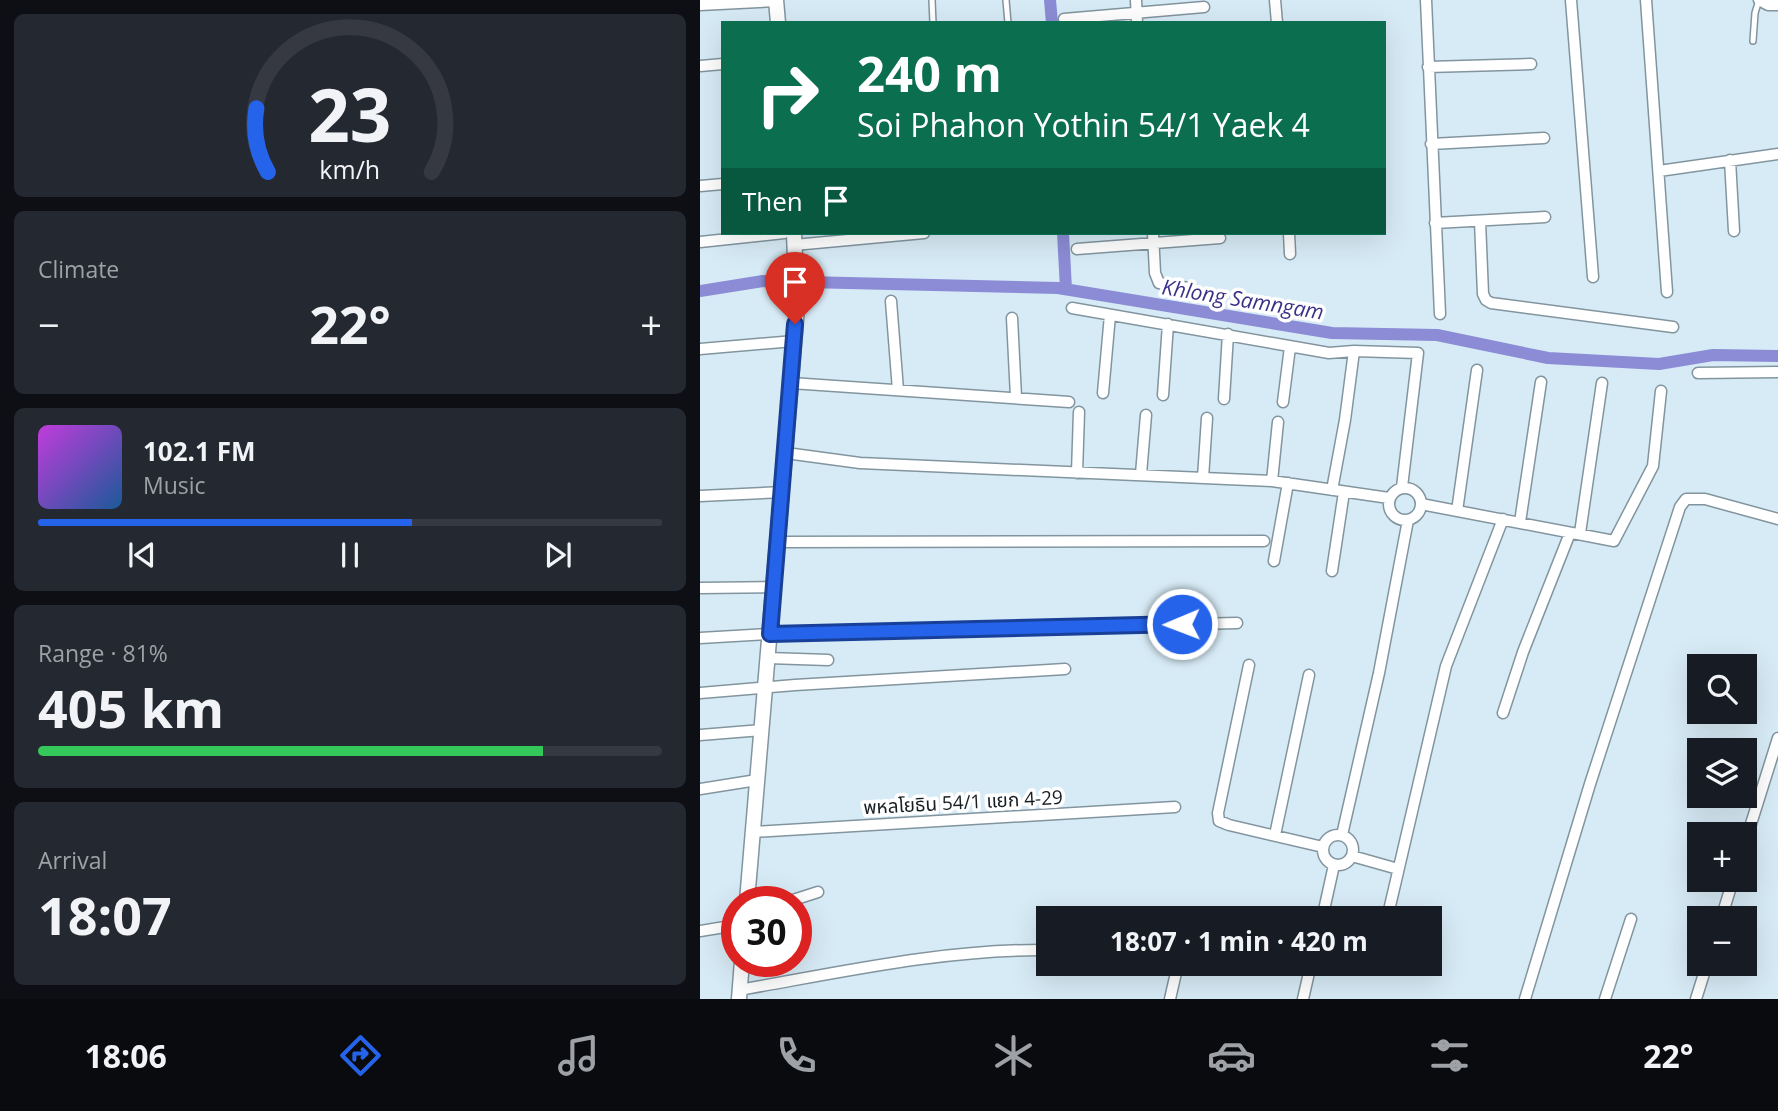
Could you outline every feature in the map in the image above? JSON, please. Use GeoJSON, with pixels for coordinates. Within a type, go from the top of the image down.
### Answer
{"type":"FeatureCollection","features":[{"type":"Feature","properties":{"kind":"street"},"geometry":{"type":"LineString","coordinates":[[700,5],[776,0],[778,21]]}},
{"type":"Feature","properties":{"kind":"street"},"geometry":{"type":"LineString","coordinates":[[1136,0],[1137,18]]}},
{"type":"Feature","properties":{"kind":"street"},"geometry":{"type":"LineString","coordinates":[[1275,0],[1277,21]]}},
{"type":"Feature","properties":{"kind":"street"},"geometry":{"type":"LineString","coordinates":[[1426,0],[1440,314]]}},
{"type":"Feature","properties":{"kind":"street"},"geometry":{"type":"LineString","coordinates":[[1571,0],[1593,277]]}},
{"type":"Feature","properties":{"kind":"street"},"geometry":{"type":"LineString","coordinates":[[1646,0],[1667,292]]}},
{"type":"Feature","properties":{"kind":"street"},"geometry":{"type":"LineString","coordinates":[[1759,0],[1768,5],[1778,5]]}},
{"type":"Feature","properties":{"kind":"street"},"geometry":{"type":"LineString","coordinates":[[1064,19],[1137,18],[1205,8]]}},
{"type":"Feature","properties":{"kind":"street"},"geometry":{"type":"LineString","coordinates":[[700,66],[721,64]]}},
{"type":"Feature","properties":{"kind":"street"},"geometry":{"type":"LineString","coordinates":[[1428,67],[1531,64]]}},
{"type":"Feature","properties":{"kind":"street"},"geometry":{"type":"LineString","coordinates":[[1431,144],[1544,138]]}},
{"type":"Feature","properties":{"kind":"street"},"geometry":{"type":"LineString","coordinates":[[1659,171],[1778,154]]}},
{"type":"Feature","properties":{"kind":"street"},"geometry":{"type":"LineString","coordinates":[[1730,160],[1734,231]]}},
{"type":"Feature","properties":{"kind":"street"},"geometry":{"type":"LineString","coordinates":[[700,186],[721,184]]}},
{"type":"Feature","properties":{"kind":"street"},"geometry":{"type":"LineString","coordinates":[[1435,223],[1545,217]]}},
{"type":"Feature","properties":{"kind":"street"},"geometry":{"type":"LineString","coordinates":[[1480,221],[1483,294],[1486,300],[1504,305],[1673,327]]}},
{"type":"Feature","properties":{"kind":"street"},"geometry":{"type":"LineString","coordinates":[[700,242],[765,235]]}},
{"type":"Feature","properties":{"kind":"street"},"geometry":{"type":"LineString","coordinates":[[748,886],[797,308],[794,239],[881,235]]}},
{"type":"Feature","properties":{"kind":"street"},"geometry":{"type":"LineString","coordinates":[[1289,235],[1290,254]]}},
{"type":"Feature","properties":{"kind":"street"},"geometry":{"type":"LineString","coordinates":[[1153,238],[1155,273],[1159,283],[1188,288]]}},
{"type":"Feature","properties":{"kind":"street"},"geometry":{"type":"LineString","coordinates":[[1077,249],[1153,238],[1220,238]]}},
{"type":"Feature","properties":{"kind":"street"},"geometry":{"type":"LineString","coordinates":[[891,301],[898,390]]}},
{"type":"Feature","properties":{"kind":"street"},"geometry":{"type":"LineString","coordinates":[[1072,308],[1329,353],[1418,353],[1402,487]]}},
{"type":"Feature","properties":{"kind":"street"},"geometry":{"type":"LineString","coordinates":[[1104,393],[1110,315]]}},
{"type":"Feature","properties":{"kind":"street"},"geometry":{"type":"LineString","coordinates":[[1012,318],[1016,397]]}},
{"type":"Feature","properties":{"kind":"street"},"geometry":{"type":"LineString","coordinates":[[1163,395],[1168,324]]}},
{"type":"Feature","properties":{"kind":"street"},"geometry":{"type":"LineString","coordinates":[[1224,399],[1228,334]]}},
{"type":"Feature","properties":{"kind":"street"},"geometry":{"type":"LineString","coordinates":[[700,349],[794,341]]}},
{"type":"Feature","properties":{"kind":"street"},"geometry":{"type":"LineString","coordinates":[[1283,402],[1290,347]]}},
{"type":"Feature","properties":{"kind":"street"},"geometry":{"type":"LineString","coordinates":[[1332,490],[1354,351]]}},
{"type":"Feature","properties":{"kind":"street"},"geometry":{"type":"LineString","coordinates":[[1457,511],[1477,370]]}},
{"type":"Feature","properties":{"kind":"street"},"geometry":{"type":"LineString","coordinates":[[1698,373],[1778,372]]}},
{"type":"Feature","properties":{"kind":"street"},"geometry":{"type":"LineString","coordinates":[[1520,522],[1541,382]]}},
{"type":"Feature","properties":{"kind":"street"},"geometry":{"type":"LineString","coordinates":[[791,383],[1069,402]]}},
{"type":"Feature","properties":{"kind":"street"},"geometry":{"type":"LineString","coordinates":[[1503,713],[1523,652],[1575,533],[1602,383]]}},
{"type":"Feature","properties":{"kind":"street"},"geometry":{"type":"LineString","coordinates":[[1421,504],[1614,541],[1653,466],[1661,391]]}},
{"type":"Feature","properties":{"kind":"street"},"geometry":{"type":"LineString","coordinates":[[1077,473],[1079,412]]}},
{"type":"Feature","properties":{"kind":"street"},"geometry":{"type":"LineString","coordinates":[[1141,474],[1146,415]]}},
{"type":"Feature","properties":{"kind":"street"},"geometry":{"type":"LineString","coordinates":[[1203,478],[1207,418]]}},
{"type":"Feature","properties":{"kind":"street"},"geometry":{"type":"LineString","coordinates":[[1272,481],[1278,422]]}},
{"type":"Feature","properties":{"kind":"street"},"geometry":{"type":"LineString","coordinates":[[786,453],[860,463],[1272,481],[1390,498]]}},
{"type":"Feature","properties":{"kind":"street"},"geometry":{"type":"LineString","coordinates":[[1274,561],[1288,483]]}},
{"type":"Feature","properties":{"kind":"street"},"geometry":{"type":"LineString","coordinates":[[1402,487],[1418,493],[1421,504],[1416,516],[1408,520],[1393,515],[1389,507],[1390,498],[1394,491],[1402,487]]}},
{"type":"Feature","properties":{"kind":"street"},"geometry":{"type":"LineString","coordinates":[[700,496],[783,492]]}},
{"type":"Feature","properties":{"kind":"street"},"geometry":{"type":"LineString","coordinates":[[1332,571],[1344,492]]}},
{"type":"Feature","properties":{"kind":"street"},"geometry":{"type":"LineString","coordinates":[[1525,999],[1590,784],[1680,507],[1686,499],[1705,499],[1778,519]]}},
{"type":"Feature","properties":{"kind":"street"},"geometry":{"type":"LineString","coordinates":[[1390,906],[1446,666],[1503,519]]}},
{"type":"Feature","properties":{"kind":"street"},"geometry":{"type":"LineString","coordinates":[[1342,835],[1379,673],[1408,520]]}},
{"type":"Feature","properties":{"kind":"street"},"geometry":{"type":"LineString","coordinates":[[779,542],[1264,541]]}},
{"type":"Feature","properties":{"kind":"street"},"geometry":{"type":"LineString","coordinates":[[700,588],[774,587]]}},
{"type":"Feature","properties":{"kind":"street"},"geometry":{"type":"LineString","coordinates":[[700,638],[1237,623]]}},
{"type":"Feature","properties":{"kind":"street"},"geometry":{"type":"LineString","coordinates":[[768,658],[828,660]]}},
{"type":"Feature","properties":{"kind":"street"},"geometry":{"type":"LineString","coordinates":[[1250,665],[1218,813],[1219,821],[1323,847]]}},
{"type":"Feature","properties":{"kind":"street"},"geometry":{"type":"LineString","coordinates":[[700,693],[1065,669]]}},
{"type":"Feature","properties":{"kind":"street"},"geometry":{"type":"LineString","coordinates":[[1275,835],[1309,674]]}},
{"type":"Feature","properties":{"kind":"street"},"geometry":{"type":"LineString","coordinates":[[700,736],[762,730]]}},
{"type":"Feature","properties":{"kind":"street"},"geometry":{"type":"LineString","coordinates":[[1752,822],[1778,738]]}},
{"type":"Feature","properties":{"kind":"street"},"geometry":{"type":"LineString","coordinates":[[700,789],[757,780]]}},
{"type":"Feature","properties":{"kind":"street","name":"พหลโยธิน 54/1 แยก 4-29"},"geometry":{"type":"LineString","coordinates":[[752,832],[1175,807]]}},
{"type":"Feature","properties":{"kind":"street"},"geometry":{"type":"LineString","coordinates":[[1342,835],[1352,846],[1352,856],[1345,864],[1334,865],[1326,860],[1323,847],[1328,838],[1342,835]]}},
{"type":"Feature","properties":{"kind":"street"},"geometry":{"type":"LineString","coordinates":[[1352,856],[1398,869]]}},
{"type":"Feature","properties":{"kind":"street"},"geometry":{"type":"LineString","coordinates":[[1325,906],[1334,865]]}},
{"type":"Feature","properties":{"kind":"street"},"geometry":{"type":"LineString","coordinates":[[812,894],[818,892]]}},
{"type":"Feature","properties":{"kind":"street"},"geometry":{"type":"LineString","coordinates":[[1605,999],[1631,919]]}},
{"type":"Feature","properties":{"kind":"street"},"geometry":{"type":"LineString","coordinates":[[700,931],[721,928]]}},
{"type":"Feature","properties":{"kind":"street"},"geometry":{"type":"LineString","coordinates":[[739,994],[934,956],[1036,950]]}},
{"type":"Feature","properties":{"kind":"street"},"geometry":{"type":"LineString","coordinates":[[1170,999],[1175,976]]}},
{"type":"Feature","properties":{"kind":"street"},"geometry":{"type":"LineString","coordinates":[[1303,999],[1308,976]]}},
{"type":"Feature","properties":{"kind":"street"},"geometry":{"type":"LineString","coordinates":[[1696,999],[1703,976]]}},
{"type":"Feature","properties":{"kind":"lane"},"geometry":{"type":"LineString","coordinates":[[932,0],[933,21]]}},
{"type":"Feature","properties":{"kind":"lane"},"geometry":{"type":"LineString","coordinates":[[1006,0],[1009,21]]}},
{"type":"Feature","properties":{"kind":"lane"},"geometry":{"type":"LineString","coordinates":[[1753,41],[1759,0]]}},
{"type":"Feature","properties":{"kind":"waterway"},"geometry":{"type":"LineString","coordinates":[[1050,0],[1052,21]]}},
{"type":"Feature","properties":{"kind":"waterway"},"geometry":{"type":"LineString","coordinates":[[1063,235],[1066,289]]}},
{"type":"Feature","properties":{"kind":"waterway","name":"Khlong Samngam"},"geometry":{"type":"LineString","coordinates":[[700,291],[763,281],[1058,288],[1332,333],[1437,335],[1548,358],[1659,364],[1713,355],[1778,356]]}},
{"type":"Feature","properties":{"kind":"route"},"geometry":{"type":"LineString","coordinates":[[795,324],[770,634],[1182,624]]}}]}
